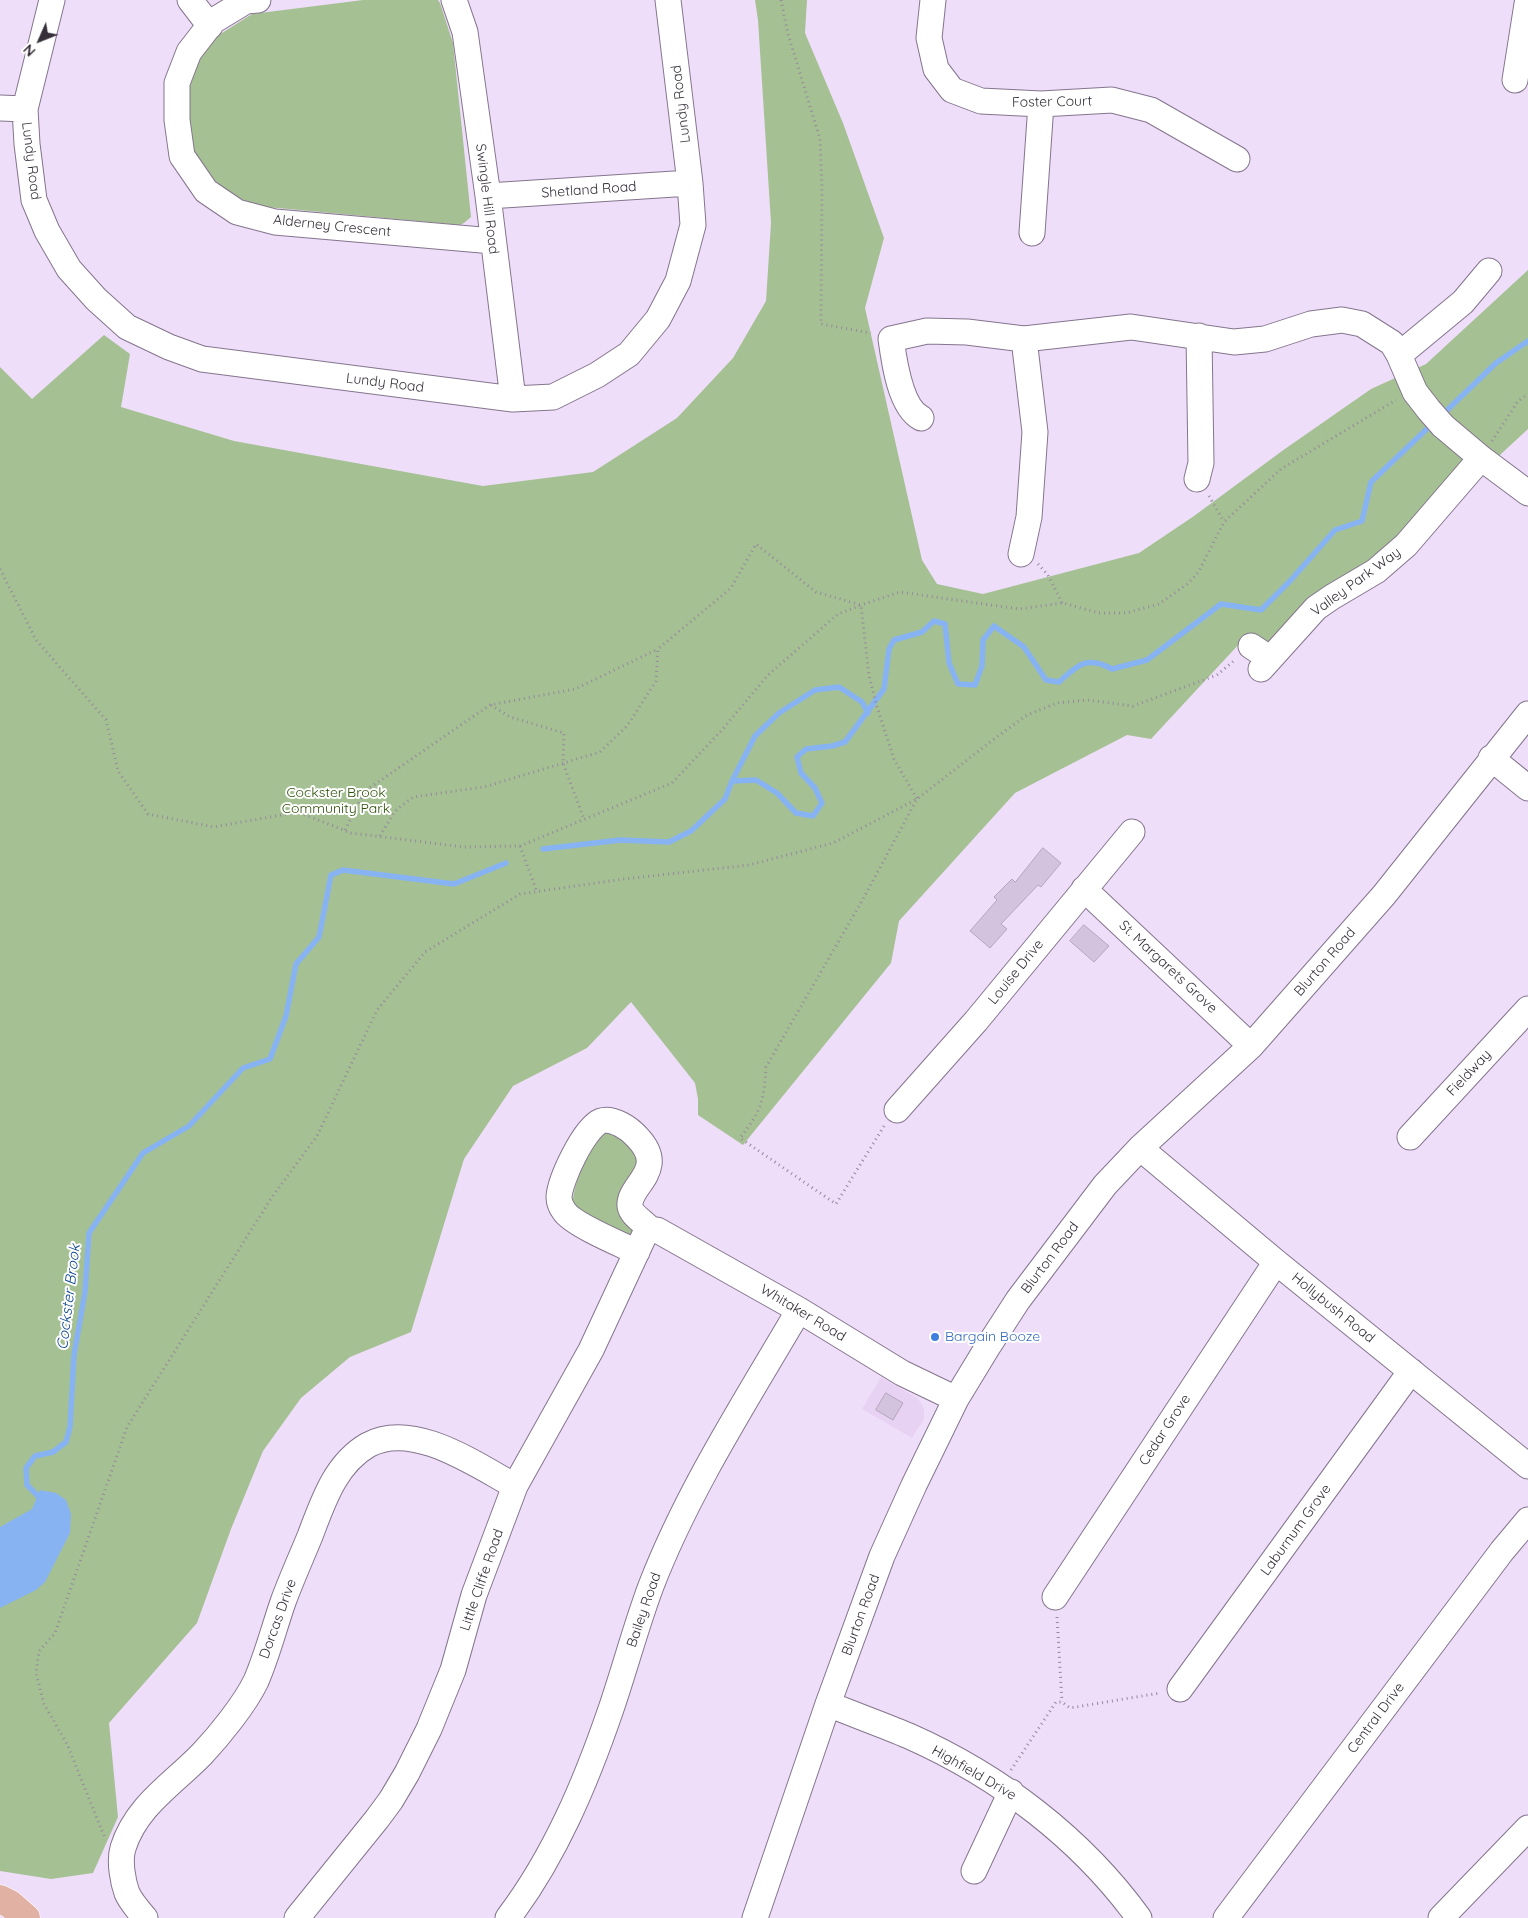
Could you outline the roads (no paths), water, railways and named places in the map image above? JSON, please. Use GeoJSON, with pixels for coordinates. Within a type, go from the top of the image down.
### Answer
{"type":"FeatureCollection","features":[{"type":"Feature","properties":{"kind":"main road"},"geometry":{"type":"LineString","coordinates":[[0,1899],[10,1904],[26,1918]]}},
{"type":"Feature","properties":{"kind":"street","name":"Lundy Road"},"geometry":{"type":"LineString","coordinates":[[52,0],[25,110],[34,200],[47,231],[69,269],[96,299],[127,327],[169,347],[202,359],[513,399],[553,397],[597,375],[629,354],[658,319],[678,281],[693,225],[690,184],[668,0]]}},
{"type":"Feature","properties":{"kind":"street"},"geometry":{"type":"LineString","coordinates":[[190,0],[210,26]]}},
{"type":"Feature","properties":{"kind":"street","name":"Alderney Crescent"},"geometry":{"type":"LineString","coordinates":[[258,0],[246,1],[214,21],[188,52],[178,83],[177,120],[182,156],[206,191],[236,212],[275,222],[493,241]]}},
{"type":"Feature","properties":{"kind":"street","name":"Swingle Hill Road"},"geometry":{"type":"LineString","coordinates":[[454,0],[465,32],[488,196],[513,399]]}},
{"type":"Feature","properties":{"kind":"street","name":"Foster Court"},"geometry":{"type":"LineString","coordinates":[[933,0],[929,38],[936,69],[952,90],[981,101],[1041,104],[1112,100],[1151,110],[1237,159]]}},
{"type":"Feature","properties":{"kind":"street"},"geometry":{"type":"LineString","coordinates":[[1515,80],[1521,3]]}},
{"type":"Feature","properties":{"kind":"street"},"geometry":{"type":"LineString","coordinates":[[1032,234],[1041,104]]}},
{"type":"Feature","properties":{"kind":"street"},"geometry":{"type":"LineString","coordinates":[[0,108],[25,110]]}},
{"type":"Feature","properties":{"kind":"street","name":"Shetland Road"},"geometry":{"type":"LineString","coordinates":[[488,196],[690,184]]}},
{"type":"Feature","properties":{"kind":"street"},"geometry":{"type":"LineString","coordinates":[[1399,355],[1463,302],[1489,272]]}},
{"type":"Feature","properties":{"kind":"street"},"geometry":{"type":"LineString","coordinates":[[921,418],[914,414],[907,404],[894,361],[891,339],[927,331],[967,332],[1024,339],[1131,327],[1234,342],[1265,339],[1311,324],[1342,320],[1362,324],[1392,343],[1429,409],[1481,458],[1528,493]]}},
{"type":"Feature","properties":{"kind":"street"},"geometry":{"type":"LineString","coordinates":[[1199,336],[1205,469]]}},
{"type":"Feature","properties":{"kind":"street"},"geometry":{"type":"LineString","coordinates":[[1024,339],[1035,432],[1029,517],[1031,542]]}},
{"type":"Feature","properties":{"kind":"street","name":"Valley Park Way"},"geometry":{"type":"LineString","coordinates":[[1260,658],[1316,608],[1376,571],[1402,549],[1481,458]]}},
{"type":"Feature","properties":{"kind":"street","name":"Blurton Road"},"geometry":{"type":"LineString","coordinates":[[755,1918],[828,1704],[882,1556],[956,1399],[1018,1300],[1105,1186],[1140,1148],[1251,1046],[1384,895],[1491,758],[1528,714]]}},
{"type":"Feature","properties":{"kind":"street"},"geometry":{"type":"LineString","coordinates":[[1491,758],[1528,788]]}},
{"type":"Feature","properties":{"kind":"street","name":"Louise Drive"},"geometry":{"type":"LineString","coordinates":[[897,1110],[976,1020],[1132,832]]}},
{"type":"Feature","properties":{"kind":"street","name":"St. Margarets Grove"},"geometry":{"type":"LineString","coordinates":[[1084,889],[1251,1046]]}},
{"type":"Feature","properties":{"kind":"street","name":"Fieldway"},"geometry":{"type":"LineString","coordinates":[[1410,1137],[1528,1009]]}},
{"type":"Feature","properties":{"kind":"street"},"geometry":{"type":"LineString","coordinates":[[637,1252],[570,1219],[560,1206],[559,1196],[562,1184],[580,1143],[594,1125],[602,1120],[614,1121],[630,1130],[646,1150],[649,1160],[648,1170],[632,1198],[630,1206],[634,1215],[650,1229]]}},
{"type":"Feature","properties":{"kind":"street","name":"Hollybush Road"},"geometry":{"type":"LineString","coordinates":[[1140,1148],[1276,1262],[1528,1466]]}},
{"type":"Feature","properties":{"kind":"street","name":"Whitaker Road"},"geometry":{"type":"LineString","coordinates":[[650,1229],[657,1230],[799,1310],[902,1373],[956,1399]]}},
{"type":"Feature","properties":{"kind":"street","name":"Little Cliffe Road"},"geometry":{"type":"LineString","coordinates":[[297,1918],[377,1820],[391,1800],[416,1755],[453,1670],[474,1595],[516,1486],[591,1350],[637,1252],[650,1229]]}},
{"type":"Feature","properties":{"kind":"street","name":"Cedar Grove"},"geometry":{"type":"LineString","coordinates":[[1055,1598],[1276,1262]]}},
{"type":"Feature","properties":{"kind":"street","name":"Bailey Road"},"geometry":{"type":"LineString","coordinates":[[508,1918],[524,1896],[544,1862],[577,1799],[610,1711],[651,1587],[675,1531],[707,1469],[799,1310]]}},
{"type":"Feature","properties":{"kind":"street","name":"Laburnum Grove"},"geometry":{"type":"LineString","coordinates":[[1180,1689],[1411,1371]]}},
{"type":"Feature","properties":{"kind":"street","name":"Dorcas Drive"},"geometry":{"type":"LineString","coordinates":[[145,1918],[128,1894],[122,1870],[122,1850],[136,1818],[155,1797],[207,1748],[223,1729],[255,1682],[283,1600],[336,1475],[352,1458],[369,1445],[387,1439],[414,1438],[442,1447],[516,1486]]}},
{"type":"Feature","properties":{"kind":"street","name":"Central Drive"},"geometry":{"type":"LineString","coordinates":[[1226,1918],[1496,1559],[1528,1520]]}},
{"type":"Feature","properties":{"kind":"street","name":"Highfield Drive"},"geometry":{"type":"LineString","coordinates":[[828,1704],[910,1736],[961,1762],[1006,1789],[1071,1842],[1129,1913]]}},
{"type":"Feature","properties":{"kind":"street"},"geometry":{"type":"LineString","coordinates":[[974,1871],[1006,1789]]}},
{"type":"Feature","properties":{"kind":"street"},"geometry":{"type":"LineString","coordinates":[[1441,1918],[1528,1828]]}},
{"type":"Feature","properties":{"kind":"water"},"geometry":{"type":"Polygon","coordinates":[[[40,1490],[56,1493],[66,1500],[71,1514],[70,1533],[45,1582],[36,1590],[0,1608],[0,1527],[32,1509],[40,1490]]]}},
{"type":"Feature","properties":{"kind":"waterway"},"geometry":{"type":"LineString","coordinates":[[1441,416],[1496,363],[1528,341]]}},
{"type":"Feature","properties":{"kind":"waterway"},"geometry":{"type":"LineString","coordinates":[[732,781],[756,780],[777,793],[796,813],[813,816],[822,803],[815,788],[801,773],[797,757],[806,749],[832,746],[845,742],[884,689],[889,649],[894,640],[922,632],[934,621],[945,624],[949,663],[958,684],[975,685],[982,666],[983,640],[994,626],[1024,647],[1046,680],[1059,682],[1072,671],[1089,662],[1112,669],[1147,660],[1221,604],[1261,610],[1290,581],[1335,530],[1362,521],[1371,482],[1432,424]]}},
{"type":"Feature","properties":{"kind":"waterway","name":"Cockster Brook"},"geometry":{"type":"LineString","coordinates":[[543,849],[620,840],[669,842],[691,831],[725,799],[755,736],[779,713],[815,690],[839,687],[862,702],[868,713]]}},
{"type":"Feature","properties":{"kind":"waterway","name":"Cockster Brook"},"geometry":{"type":"LineString","coordinates":[[43,1501],[27,1485],[26,1468],[35,1456],[53,1452],[66,1442],[70,1427],[74,1355],[85,1292],[89,1233],[143,1153],[189,1126],[243,1068],[270,1059],[286,1016],[296,964],[319,937],[331,875],[343,870],[454,884],[506,863]]}},
{"type":"Feature","properties":{"kind":"place","name":"Bargain Booze"},"geometry":{"type":"Point","coordinates":[935,1337]}},
{"type":"Feature","properties":{"kind":"park label","name":"Cockster Brook Community Park"},"geometry":{"type":"Point","coordinates":[336,802]}}]}
